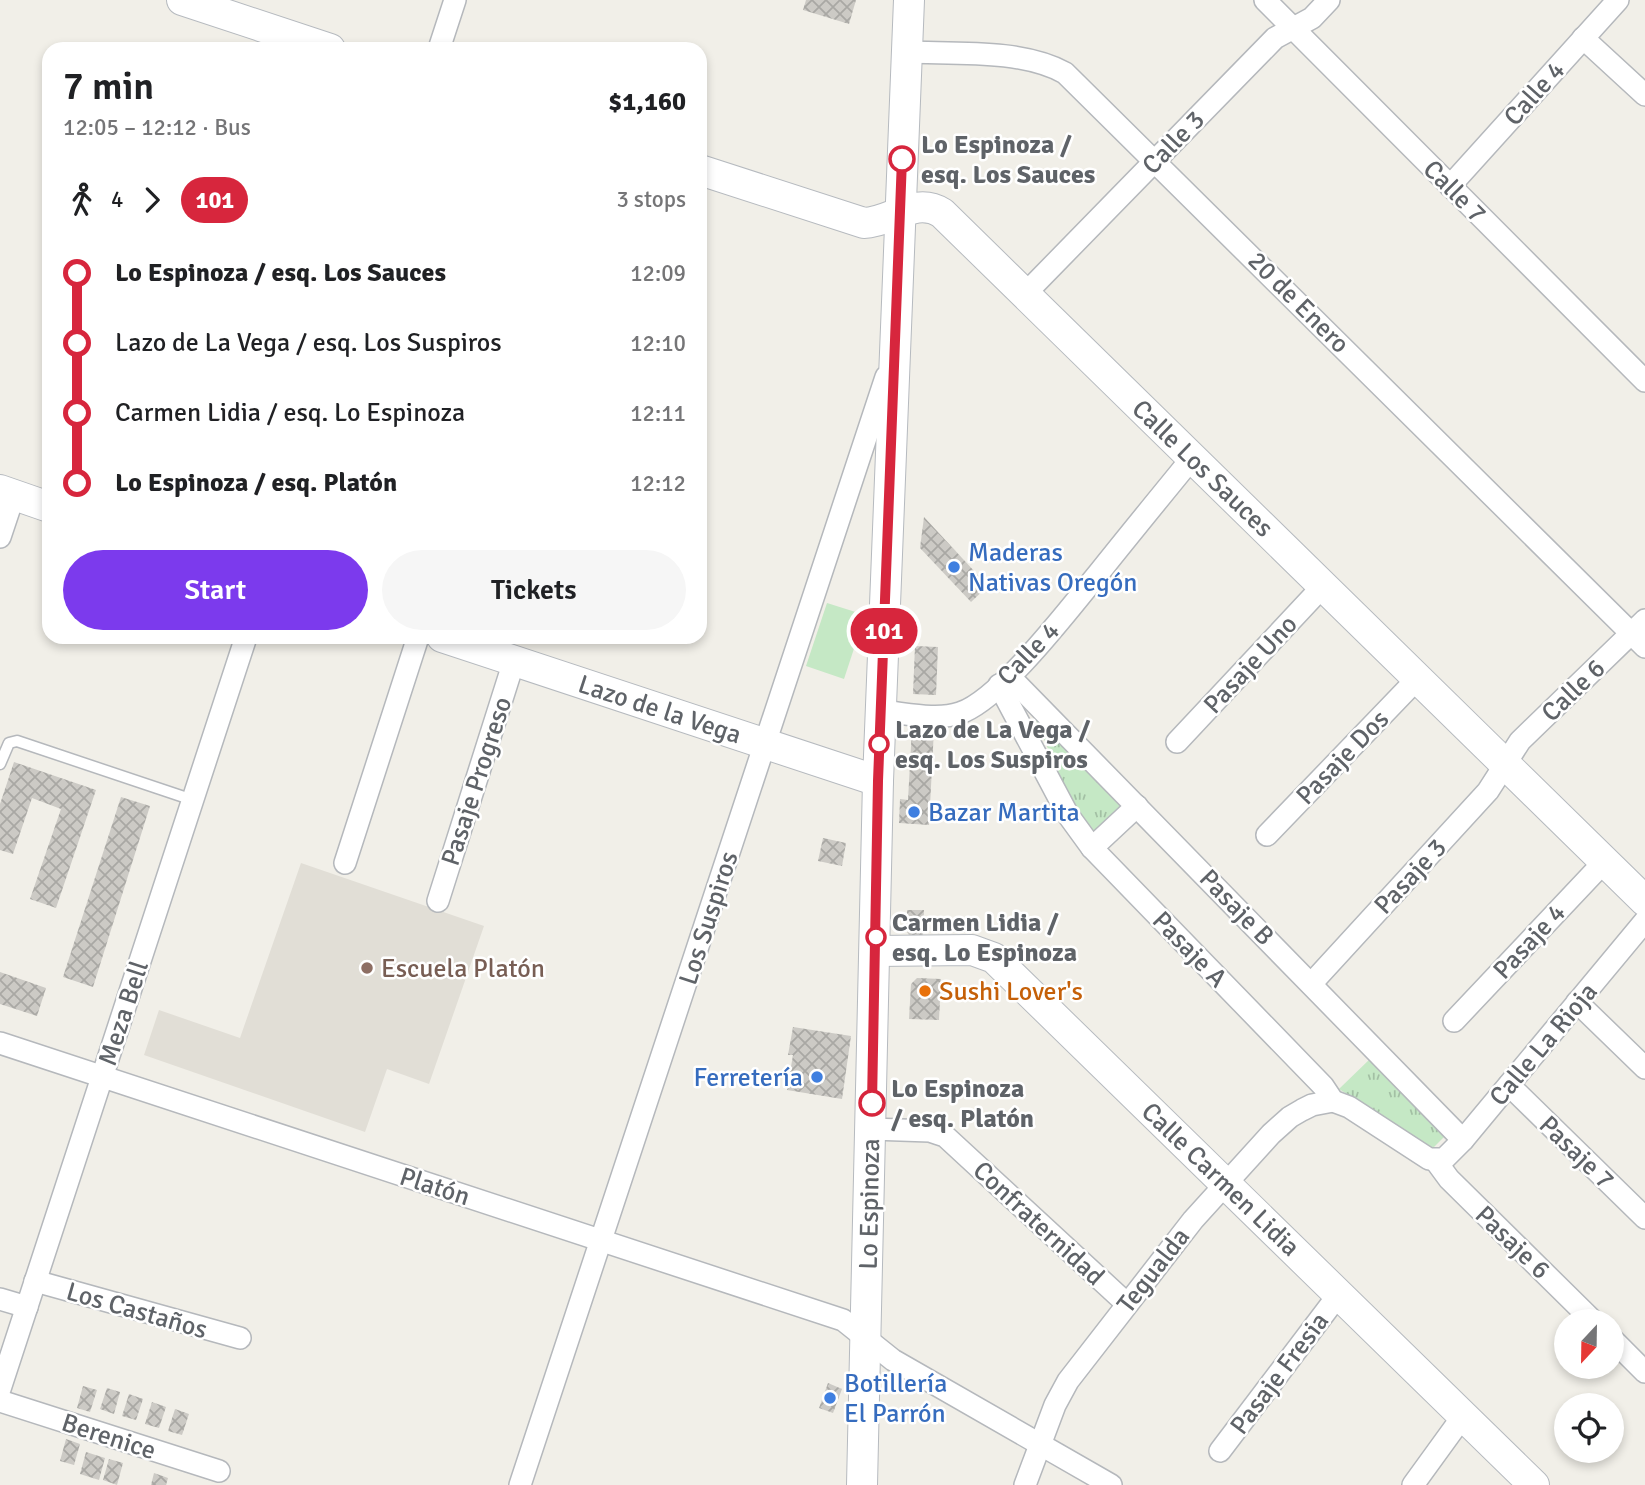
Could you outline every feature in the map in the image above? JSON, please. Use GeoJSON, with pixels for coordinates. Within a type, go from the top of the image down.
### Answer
{"type":"FeatureCollection","features":[{"type":"Feature","properties":{"kind":"street"},"geometry":{"type":"LineString","coordinates":[[441,42],[455,0]]}},
{"type":"Feature","properties":{"kind":"street","name":"Lo Espinoza"},"geometry":{"type":"LineString","coordinates":[[862,1485],[880,711],[909,0]]}},
{"type":"Feature","properties":{"kind":"street","name":"Calle 7"},"geometry":{"type":"LineString","coordinates":[[1265,0],[1645,381]]}},
{"type":"Feature","properties":{"kind":"street","name":"Calle 3"},"geometry":{"type":"LineString","coordinates":[[1025,294],[1275,38],[1312,18],[1329,0]]}},
{"type":"Feature","properties":{"kind":"street","name":"Calle 4"},"geometry":{"type":"LineString","coordinates":[[1450,186],[1618,0]]}},
{"type":"Feature","properties":{"kind":"street"},"geometry":{"type":"LineString","coordinates":[[187,1],[309,42]]}},
{"type":"Feature","properties":{"kind":"street"},"geometry":{"type":"LineString","coordinates":[[1584,38],[1645,95]]}},
{"type":"Feature","properties":{"kind":"street","name":"20 de Enero"},"geometry":{"type":"LineString","coordinates":[[907,52],[1016,57],[1052,66],[1076,82],[1640,633]]}},
{"type":"Feature","properties":{"kind":"street","name":"Calle Los Sauces"},"geometry":{"type":"LineString","coordinates":[[707,172],[864,223],[880,221],[923,206],[942,213],[1645,901]]}},
{"type":"Feature","properties":{"kind":"street","name":"Los Suspiros"},"geometry":{"type":"LineString","coordinates":[[520,1485],[895,352]]}},
{"type":"Feature","properties":{"kind":"street","name":"Calle 4"},"geometry":{"type":"LineString","coordinates":[[880,711],[936,716],[960,713],[971,708],[1004,681],[1062,618],[1192,458]]}},
{"type":"Feature","properties":{"kind":"street"},"geometry":{"type":"LineString","coordinates":[[0,537],[7,493],[42,505]]}},
{"type":"Feature","properties":{"kind":"street","name":"Pasaje Uno"},"geometry":{"type":"LineString","coordinates":[[1177,742],[1323,586]]}},
{"type":"Feature","properties":{"kind":"street","name":"Calle 6"},"geometry":{"type":"LineString","coordinates":[[1506,764],[1520,741],[1640,633]]}},
{"type":"Feature","properties":{"kind":"street","name":"Meza Bell"},"geometry":{"type":"LineString","coordinates":[[0,1389],[244,644]]}},
{"type":"Feature","properties":{"kind":"street"},"geometry":{"type":"LineString","coordinates":[[345,863],[416,644]]}},
{"type":"Feature","properties":{"kind":"street","name":"Lazo de la Vega"},"geometry":{"type":"LineString","coordinates":[[463,644],[878,781]]}},
{"type":"Feature","properties":{"kind":"street","name":"Pasaje Progreso"},"geometry":{"type":"LineString","coordinates":[[438,901],[514,661]]}},
{"type":"Feature","properties":{"kind":"street","name":"Pasaje Dos"},"geometry":{"type":"LineString","coordinates":[[1267,835],[1418,678]]}},
{"type":"Feature","properties":{"kind":"street","name":"Pasaje B"},"geometry":{"type":"LineString","coordinates":[[1004,681],[1137,806],[1463,1140]]}},
{"type":"Feature","properties":{"kind":"street","name":"Pasaje A"},"geometry":{"type":"LineString","coordinates":[[1004,681],[1068,816],[1092,848],[1323,1086],[1333,1101],[1349,1107],[1421,1156],[1435,1160]]}},
{"type":"Feature","properties":{"kind":"street","name":"Pasaje 3"},"geometry":{"type":"LineString","coordinates":[[1311,984],[1488,791],[1506,764]]}},
{"type":"Feature","properties":{"kind":"street"},"geometry":{"type":"LineString","coordinates":[[1092,848],[1137,806]]}},
{"type":"Feature","properties":{"kind":"street","name":"Pasaje 4"},"geometry":{"type":"LineString","coordinates":[[1454,1021],[1605,862]]}},
{"type":"Feature","properties":{"kind":"street","name":"Calle La Rioja"},"geometry":{"type":"LineString","coordinates":[[1435,1160],[1444,1159],[1463,1140],[1645,921]]}},
{"type":"Feature","properties":{"kind":"street","name":"Calle Carmen Lidia"},"geometry":{"type":"LineString","coordinates":[[875,951],[972,950],[995,957],[1534,1485]]}},
{"type":"Feature","properties":{"kind":"street"},"geometry":{"type":"LineString","coordinates":[[1577,1002],[1645,1068]]}},
{"type":"Feature","properties":{"kind":"street","name":"Platón"},"geometry":{"type":"LineString","coordinates":[[0,1043],[843,1320],[893,1360],[1111,1485]]}},
{"type":"Feature","properties":{"kind":"street","name":"Pasaje 7"},"geometry":{"type":"LineString","coordinates":[[1509,1085],[1645,1218]]}},
{"type":"Feature","properties":{"kind":"street","name":"Tegualda"},"geometry":{"type":"LineString","coordinates":[[1025,1485],[1055,1405],[1068,1381],[1127,1304],[1225,1182],[1290,1117],[1312,1105],[1333,1101]]}},
{"type":"Feature","properties":{"kind":"street","name":"Confraternidad"},"geometry":{"type":"LineString","coordinates":[[871,1129],[930,1130],[946,1136],[1127,1304]]}},
{"type":"Feature","properties":{"kind":"street","name":"Pasaje 6"},"geometry":{"type":"LineString","coordinates":[[1435,1160],[1449,1179],[1581,1309]]}},
{"type":"Feature","properties":{"kind":"street","name":"Los Castaños"},"geometry":{"type":"LineString","coordinates":[[35,1281],[240,1338]]}},
{"type":"Feature","properties":{"kind":"street","name":"Pasaje Fresia"},"geometry":{"type":"LineString","coordinates":[[1220,1451],[1339,1294]]}},
{"type":"Feature","properties":{"kind":"street"},"geometry":{"type":"LineString","coordinates":[[0,1299],[27,1307]]}},
{"type":"Feature","properties":{"kind":"street"},"geometry":{"type":"LineString","coordinates":[[1624,1351],[1645,1372]]}},
{"type":"Feature","properties":{"kind":"street","name":"Berenice"},"geometry":{"type":"LineString","coordinates":[[0,1401],[219,1471]]}},
{"type":"Feature","properties":{"kind":"street"},"geometry":{"type":"LineString","coordinates":[[1413,1485],[1463,1416]]}},
{"type":"Feature","properties":{"kind":"lane"},"geometry":{"type":"LineString","coordinates":[[0,764],[9,743],[17,741],[193,800]]}},
{"type":"Feature","properties":{"kind":"shaded area","name":"Escuela Platón"},"geometry":{"type":"Polygon","coordinates":[[[301,863],[484,926],[429,1084],[387,1069],[365,1132],[144,1055],[159,1010],[240,1038],[301,863]]]}},
{"type":"Feature","properties":{"kind":"green space"},"geometry":{"type":"Polygon","coordinates":[[[827,603],[865,615],[844,679],[806,666],[827,603]]]}},
{"type":"Feature","properties":{"kind":"green space"},"geometry":{"type":"Polygon","coordinates":[[[1028,701],[1128,805],[1094,836],[1076,816],[1028,701]]]}},
{"type":"Feature","properties":{"kind":"green space"},"geometry":{"type":"Polygon","coordinates":[[[1373,1056],[1448,1133],[1433,1148],[1339,1089],[1373,1056]]]}},
{"type":"Feature","properties":{"kind":"building"},"geometry":{"type":"Polygon","coordinates":[[[806,0],[856,0],[849,24],[803,10],[806,0]]]}},
{"type":"Feature","properties":{"kind":"building","name":"Maderas Nativas Oregón"},"geometry":{"type":"Polygon","coordinates":[[[924,517],[988,586],[971,602],[920,548],[924,517]]]}},
{"type":"Feature","properties":{"kind":"building"},"geometry":{"type":"Polygon","coordinates":[[[915,646],[938,647],[936,695],[913,694],[915,646]]]}},
{"type":"Feature","properties":{"kind":"building"},"geometry":{"type":"Polygon","coordinates":[[[912,728],[934,729],[929,825],[899,823],[900,799],[908,800],[912,728]]]}},
{"type":"Feature","properties":{"kind":"building"},"geometry":{"type":"Polygon","coordinates":[[[14,762],[96,790],[56,908],[30,899],[61,809],[32,798],[13,854],[0,850],[0,804],[14,762]]]}},
{"type":"Feature","properties":{"kind":"building"},"geometry":{"type":"Polygon","coordinates":[[[121,797],[150,806],[93,987],[63,977],[121,797]]]}},
{"type":"Feature","properties":{"kind":"building"},"geometry":{"type":"Polygon","coordinates":[[[823,838],[846,843],[842,866],[818,861],[823,838]]]}},
{"type":"Feature","properties":{"kind":"building"},"geometry":{"type":"Polygon","coordinates":[[[907,910],[924,910],[923,938],[911,938],[907,932],[907,910]]]}},
{"type":"Feature","properties":{"kind":"building"},"geometry":{"type":"Polygon","coordinates":[[[0,972],[46,988],[37,1016],[0,1004],[0,972]]]}},
{"type":"Feature","properties":{"kind":"building"},"geometry":{"type":"Polygon","coordinates":[[[917,978],[941,979],[939,1020],[909,1019],[911,984],[917,978]]]}},
{"type":"Feature","properties":{"kind":"building"},"geometry":{"type":"Polygon","coordinates":[[[793,1027],[851,1036],[842,1099],[787,1090],[793,1055],[788,1055],[793,1027]]]}},
{"type":"Feature","properties":{"kind":"building","name":"Botillería El Parrón"},"geometry":{"type":"Polygon","coordinates":[[[828,1383],[842,1389],[833,1413],[819,1408],[828,1383]]]}},
{"type":"Feature","properties":{"kind":"building"},"geometry":{"type":"Polygon","coordinates":[[[83,1386],[97,1390],[90,1412],[77,1408],[83,1386]]]}},
{"type":"Feature","properties":{"kind":"building"},"geometry":{"type":"Polygon","coordinates":[[[107,1388],[120,1392],[114,1414],[100,1409],[107,1388]]]}},
{"type":"Feature","properties":{"kind":"building"},"geometry":{"type":"Polygon","coordinates":[[[129,1394],[143,1399],[136,1420],[122,1416],[129,1394]]]}},
{"type":"Feature","properties":{"kind":"building"},"geometry":{"type":"Polygon","coordinates":[[[152,1402],[166,1407],[159,1428],[145,1424],[152,1402]]]}},
{"type":"Feature","properties":{"kind":"building"},"geometry":{"type":"Polygon","coordinates":[[[175,1409],[189,1414],[182,1435],[168,1431],[175,1409]]]}},
{"type":"Feature","properties":{"kind":"building"},"geometry":{"type":"Polygon","coordinates":[[[66,1439],[80,1444],[74,1465],[60,1461],[66,1439]]]}},
{"type":"Feature","properties":{"kind":"building"},"geometry":{"type":"Polygon","coordinates":[[[86,1452],[105,1458],[99,1480],[80,1474],[86,1452]]]}},
{"type":"Feature","properties":{"kind":"building"},"geometry":{"type":"Polygon","coordinates":[[[109,1459],[123,1463],[117,1485],[103,1480],[109,1459]]]}},
{"type":"Feature","properties":{"kind":"building"},"geometry":{"type":"Polygon","coordinates":[[[154,1473],[168,1478],[166,1485],[151,1485],[154,1473]]]}},
{"type":"Feature","properties":{"kind":"bus line","name":"101"},"geometry":{"type":"LineString","coordinates":[[872,1103],[878,781],[902,159]]}},
{"type":"Feature","properties":{"kind":"place","name":"Lo Espinoza / esq. Los Sauces"},"geometry":{"type":"Point","coordinates":[902,159]}},
{"type":"Feature","properties":{"kind":"place","name":"Maderas Nativas Oregón"},"geometry":{"type":"Point","coordinates":[954,567]}},
{"type":"Feature","properties":{"kind":"place","name":"Lazo de La Vega / esq. Los Suspiros"},"geometry":{"type":"Point","coordinates":[879,744]}},
{"type":"Feature","properties":{"kind":"place","name":"Bazar Martita"},"geometry":{"type":"Point","coordinates":[914,812]}},
{"type":"Feature","properties":{"kind":"place","name":"Carmen Lidia / esq. Lo Espinoza"},"geometry":{"type":"Point","coordinates":[876,937]}},
{"type":"Feature","properties":{"kind":"place","name":"Escuela Platón"},"geometry":{"type":"Point","coordinates":[367,968]}},
{"type":"Feature","properties":{"kind":"place","name":"Sushi Lover's"},"geometry":{"type":"Point","coordinates":[925,991]}},
{"type":"Feature","properties":{"kind":"place","name":"Ferretería"},"geometry":{"type":"Point","coordinates":[817,1077]}},
{"type":"Feature","properties":{"kind":"place","name":"Lo Espinoza / esq. Platón"},"geometry":{"type":"Point","coordinates":[872,1103]}},
{"type":"Feature","properties":{"kind":"place","name":"Botillería El Parrón"},"geometry":{"type":"Point","coordinates":[830,1398]}}]}
